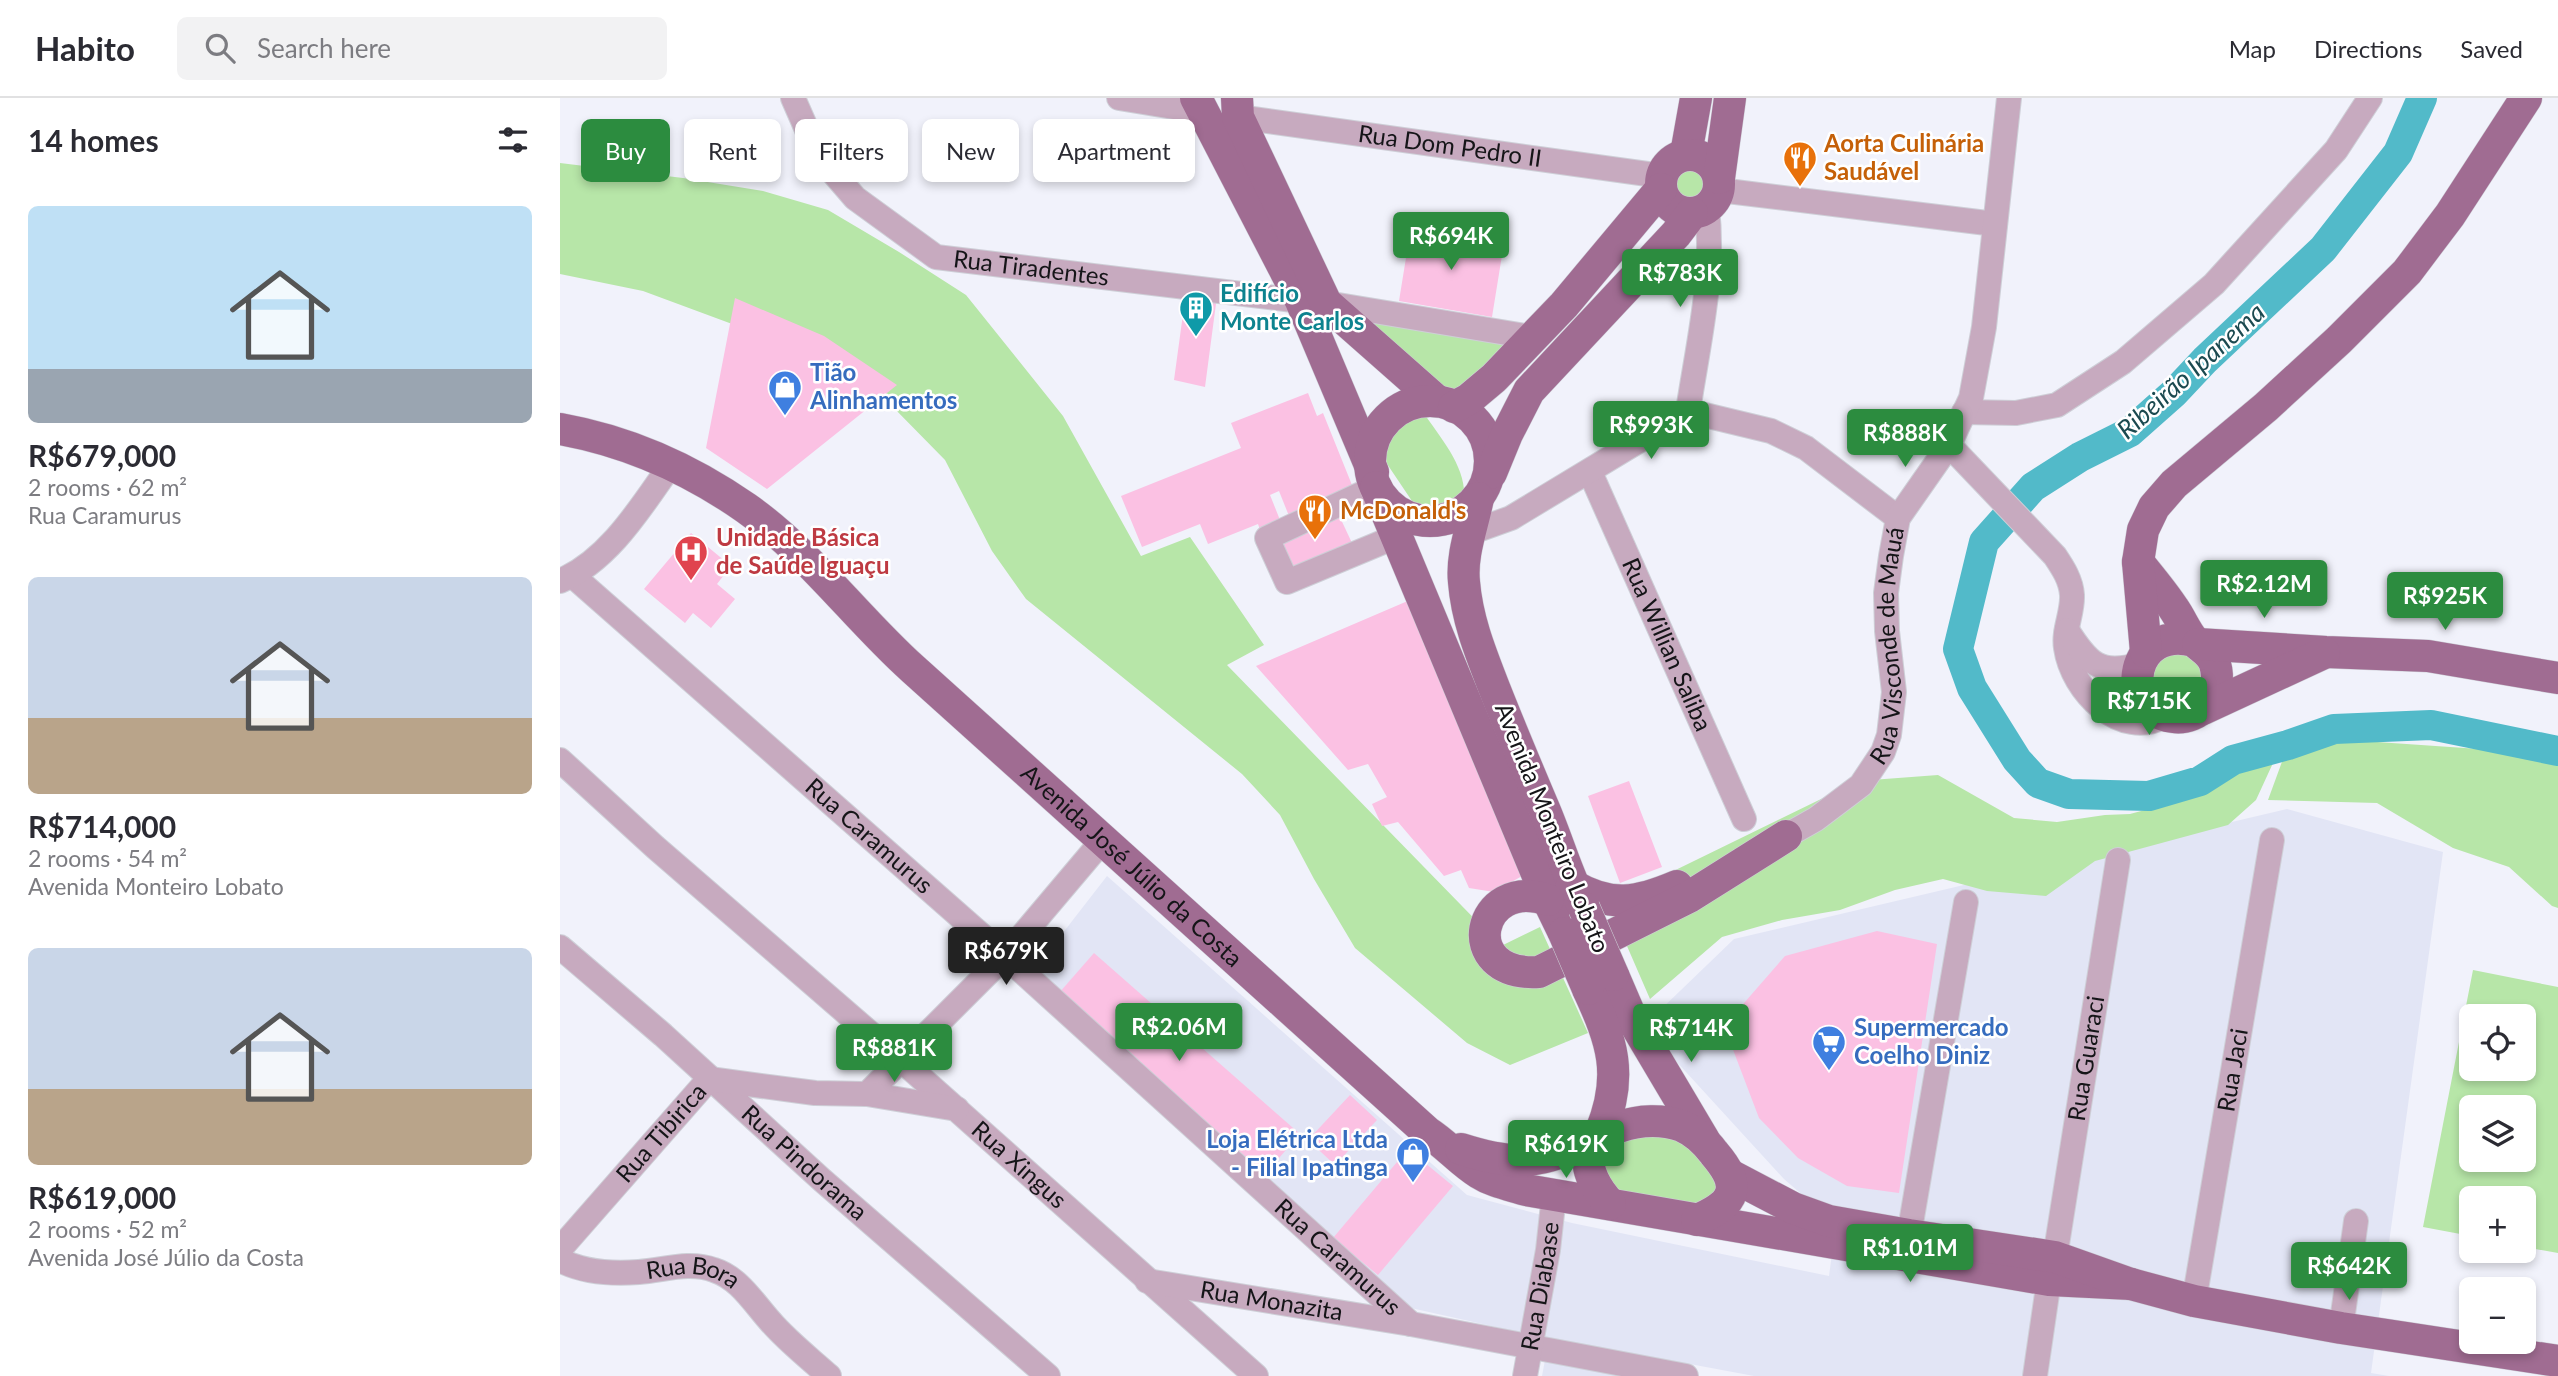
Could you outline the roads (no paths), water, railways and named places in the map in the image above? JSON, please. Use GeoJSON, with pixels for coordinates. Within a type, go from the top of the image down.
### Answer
{"type":"FeatureCollection","features":[{"type":"Feature","properties":{"kind":"main road"},"geometry":{"type":"LineString","coordinates":[[1686,155],[1696,98]]}},
{"type":"Feature","properties":{"kind":"main road"},"geometry":{"type":"LineString","coordinates":[[1483,489],[1491,454],[1482,429],[1462,410],[1446,404],[1421,401],[1405,406],[1381,427],[1373,441],[1370,457],[1374,480],[1384,499],[1408,516],[1427,521],[1446,519],[1464,511],[1483,489],[1529,391],[1709,197],[1730,98]]}},
{"type":"Feature","properties":{"kind":"main road"},"geometry":{"type":"LineString","coordinates":[[2326,652],[2191,715],[2178,718],[2153,710],[2138,689],[2137,676],[2142,658],[2138,562],[2143,530],[2154,507],[2174,484],[2256,416],[2339,340],[2407,272],[2450,215],[2526,98]]}},
{"type":"Feature","properties":{"kind":"main road","name":"Avenida Monteiro Lobato"},"geometry":{"type":"LineString","coordinates":[[1200,105],[1314,302],[1446,404]]}},
{"type":"Feature","properties":{"kind":"main road","name":"Avenida Monteiro Lobato"},"geometry":{"type":"LineString","coordinates":[[1237,107],[1314,302],[1395,537],[1568,898],[1618,1021],[1609,1111],[1597,1135]]}},
{"type":"Feature","properties":{"kind":"main road"},"geometry":{"type":"LineString","coordinates":[[1446,404],[1469,399],[1494,378],[1564,305],[1662,183],[1669,163],[1686,155],[1695,155],[1711,163],[1709,197]]}},
{"type":"Feature","properties":{"kind":"main road"},"geometry":{"type":"LineString","coordinates":[[1662,183],[1664,198],[1675,210],[1709,197]]}},
{"type":"Feature","properties":{"kind":"main road","name":"Avenida José Júlio da Costa"},"geometry":{"type":"LineString","coordinates":[[560,429],[617,443],[653,456],[676,466],[747,508],[778,534],[902,659],[1427,1132],[1446,1144],[1478,1173],[1496,1182],[1554,1195],[1697,1220],[2052,1268]]}},
{"type":"Feature","properties":{"kind":"main road","name":"Avenida José Júlio da Costa"},"geometry":{"type":"LineString","coordinates":[[560,444],[611,455],[663,476],[710,503],[819,587],[853,609]]}},
{"type":"Feature","properties":{"kind":"main road","name":"Avenida Monteiro Lobato"},"geometry":{"type":"LineString","coordinates":[[1483,489],[1465,555],[1464,580],[1470,621],[1502,708],[1549,820],[1568,898],[1564,933],[1618,1021],[1704,1140]]}},
{"type":"Feature","properties":{"kind":"main road"},"geometry":{"type":"LineString","coordinates":[[2138,562],[2196,642],[2213,660],[2217,686],[2203,709]]}},
{"type":"Feature","properties":{"kind":"main road"},"geometry":{"type":"LineString","coordinates":[[2142,658],[2155,643],[2181,637],[2196,642],[2326,652],[2428,656],[2558,678]]}},
{"type":"Feature","properties":{"kind":"main road"},"geometry":{"type":"LineString","coordinates":[[1786,836],[1689,897],[1539,972],[1524,973],[1506,969],[1494,960],[1487,949],[1487,922],[1495,907],[1505,901],[1534,895],[1621,902],[1637,900],[1682,884],[1786,836]]}},
{"type":"Feature","properties":{"kind":"main road"},"geometry":{"type":"LineString","coordinates":[[1611,1204],[1598,1191],[1590,1169],[1588,1157],[1597,1135],[1649,1121],[1666,1122],[1680,1126],[1704,1140],[1730,1175],[1793,1208],[1829,1221],[1909,1235],[2131,1284],[2194,1301],[2341,1328],[2558,1362]]}},
{"type":"Feature","properties":{"kind":"main road","name":"Avenida José Júlio da Costa"},"geometry":{"type":"LineString","coordinates":[[1446,1144],[1491,1159],[1521,1162],[1551,1157],[1597,1135]]}},
{"type":"Feature","properties":{"kind":"main road"},"geometry":{"type":"LineString","coordinates":[[1697,1220],[1719,1210],[1726,1203],[1732,1186],[1730,1175]]}},
{"type":"Feature","properties":{"kind":"street","name":"Rua Tiradentes"},"geometry":{"type":"LineString","coordinates":[[793,98],[818,155],[855,198],[936,257],[1314,302],[1531,337]]}},
{"type":"Feature","properties":{"kind":"street"},"geometry":{"type":"LineString","coordinates":[[1119,98],[1200,105]]}},
{"type":"Feature","properties":{"kind":"street","name":"Rua Visconde de Mauá"},"geometry":{"type":"LineString","coordinates":[[1786,836],[1816,819],[1861,785],[1883,752],[1889,735],[1894,692],[1886,593],[1898,518],[1949,446],[1971,398],[1984,327],[2009,98]]}},
{"type":"Feature","properties":{"kind":"street"},"geometry":{"type":"LineString","coordinates":[[1964,412],[2016,413],[2057,405],[2123,362],[2214,284],[2336,150],[2370,98]]}},
{"type":"Feature","properties":{"kind":"street","name":"Rua Dom Pedro II"},"geometry":{"type":"LineString","coordinates":[[1237,107],[1662,183]]}},
{"type":"Feature","properties":{"kind":"street"},"geometry":{"type":"LineString","coordinates":[[1688,411],[1708,274],[1709,197],[1995,224]]}},
{"type":"Feature","properties":{"kind":"street"},"geometry":{"type":"LineString","coordinates":[[1472,532],[1511,518],[1688,411],[1771,431],[1806,449],[1898,518]]}},
{"type":"Feature","properties":{"kind":"street"},"geometry":{"type":"LineString","coordinates":[[1949,446],[2055,556],[2067,576],[2072,596],[2066,629],[2066,648],[2071,668],[2091,698],[2122,721],[2141,724],[2155,722],[2165,716]]}},
{"type":"Feature","properties":{"kind":"street","name":"Rua Willian Saliba"},"geometry":{"type":"LineString","coordinates":[[1590,472],[1744,819]]}},
{"type":"Feature","properties":{"kind":"street"},"geometry":{"type":"LineString","coordinates":[[566,578],[612,542],[639,511],[663,476]]}},
{"type":"Feature","properties":{"kind":"street"},"geometry":{"type":"LineString","coordinates":[[1374,480],[1267,538],[1287,582],[1395,537]]}},
{"type":"Feature","properties":{"kind":"street","name":"Rua Caramurus"},"geometry":{"type":"LineString","coordinates":[[566,578],[1005,956],[1411,1324]]}},
{"type":"Feature","properties":{"kind":"street"},"geometry":{"type":"LineString","coordinates":[[2066,629],[2080,650],[2095,665],[2115,670],[2142,658]]}},
{"type":"Feature","properties":{"kind":"street","name":"Rua Xingus"},"geometry":{"type":"LineString","coordinates":[[560,760],[655,847],[957,1109],[1256,1376]]}},
{"type":"Feature","properties":{"kind":"street","name":"Rua Jaci"},"geometry":{"type":"LineString","coordinates":[[2194,1301],[2272,839]]}},
{"type":"Feature","properties":{"kind":"street"},"geometry":{"type":"LineString","coordinates":[[867,1094],[1005,956],[1103,840]]}},
{"type":"Feature","properties":{"kind":"street","name":"Rua Guaraci"},"geometry":{"type":"LineString","coordinates":[[2035,1376],[2118,860]]}},
{"type":"Feature","properties":{"kind":"street"},"geometry":{"type":"LineString","coordinates":[[1909,1235],[1966,902]]}},
{"type":"Feature","properties":{"kind":"street","name":"Rua Pindorama"},"geometry":{"type":"LineString","coordinates":[[560,947],[1048,1376]]}},
{"type":"Feature","properties":{"kind":"street","name":"Rua Tibirica"},"geometry":{"type":"LineString","coordinates":[[560,1249],[709,1079],[815,1093],[867,1094],[957,1109]]}},
{"type":"Feature","properties":{"kind":"street","name":"Rua Diabase"},"geometry":{"type":"LineString","coordinates":[[1525,1376],[1548,1250],[1554,1195]]}},
{"type":"Feature","properties":{"kind":"street"},"geometry":{"type":"LineString","coordinates":[[2341,1328],[2356,1221]]}},
{"type":"Feature","properties":{"kind":"street","name":"Rua Bora"},"geometry":{"type":"LineString","coordinates":[[560,1260],[597,1272],[640,1272],[695,1266],[716,1270],[736,1282],[755,1301],[769,1321],[829,1376]]}},
{"type":"Feature","properties":{"kind":"street","name":"Rua Monazita"},"geometry":{"type":"LineString","coordinates":[[1147,1281],[1411,1324],[1686,1376]]}},
{"type":"Feature","properties":{"kind":"waterway","name":"Ribeirão Ipanema"},"geometry":{"type":"LineString","coordinates":[[2422,98],[2398,153],[2323,249],[2130,432],[2080,457],[2033,487],[1984,542],[1958,649],[1972,688],[2017,760],[2038,783],[2069,794],[2149,796],[2200,781],[2233,760],[2334,729],[2431,725],[2558,751]]}},
{"type":"Feature","properties":{"kind":"place","name":"Aorta Culinária Saudável"},"geometry":{"type":"Point","coordinates":[1800,188]}},
{"type":"Feature","properties":{"kind":"place","name":"Edifício Monte Carlos"},"geometry":{"type":"Point","coordinates":[1196,338]}},
{"type":"Feature","properties":{"kind":"place","name":"Tião Alinhamentos"},"geometry":{"type":"Point","coordinates":[785,417]}},
{"type":"Feature","properties":{"kind":"place","name":"McDonald's"},"geometry":{"type":"Point","coordinates":[1315,541]}},
{"type":"Feature","properties":{"kind":"place","name":"Unidade Básica de Saúde Iguaçu"},"geometry":{"type":"Point","coordinates":[691,582]}},
{"type":"Feature","properties":{"kind":"place","name":"Supermercado Coelho Diniz"},"geometry":{"type":"Point","coordinates":[1829,1072]}},
{"type":"Feature","properties":{"kind":"place","name":"Loja Elétrica Ltda - Filial Ipatinga"},"geometry":{"type":"Point","coordinates":[1413,1184]}}]}
